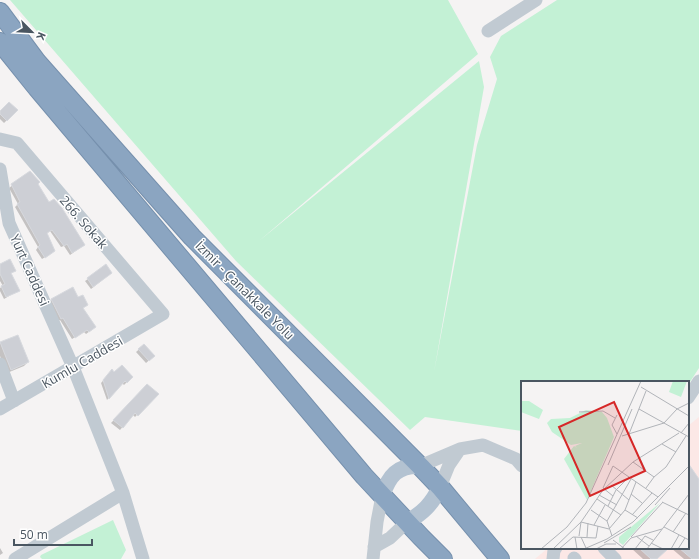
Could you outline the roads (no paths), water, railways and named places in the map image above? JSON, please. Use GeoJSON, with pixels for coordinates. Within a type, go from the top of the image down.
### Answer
{"type":"FeatureCollection","features":[{"type":"Feature","properties":{"kind":"highway","name":"İzmir - Çanakkale Yolu"},"geometry":{"type":"LineString","coordinates":[[0,12],[37,62],[192,237],[420,466],[440,487],[500,559]]}},
{"type":"Feature","properties":{"kind":"highway","name":"İzmir - Çanakkale Yolu"},"geometry":{"type":"LineString","coordinates":[[0,42],[36,88],[382,496],[443,559]]}},
{"type":"Feature","properties":{"kind":"main road"},"geometry":{"type":"LineString","coordinates":[[382,496],[388,483],[396,472],[408,467],[420,466]]}},
{"type":"Feature","properties":{"kind":"main road"},"geometry":{"type":"LineString","coordinates":[[407,522],[426,509],[440,487]]}},
{"type":"Feature","properties":{"kind":"street"},"geometry":{"type":"LineString","coordinates":[[488,31],[536,0]]}},
{"type":"Feature","properties":{"kind":"street","name":"266. Sokak"},"geometry":{"type":"LineString","coordinates":[[0,139],[17,144],[163,314]]}},
{"type":"Feature","properties":{"kind":"street","name":"Yurt Caddesi"},"geometry":{"type":"LineString","coordinates":[[0,169],[4,225],[74,367],[123,493],[142,559]]}},
{"type":"Feature","properties":{"kind":"street","name":"Kumlu Caddesi"},"geometry":{"type":"LineString","coordinates":[[0,410],[163,314]]}},
{"type":"Feature","properties":{"kind":"street"},"geometry":{"type":"LineString","coordinates":[[0,364],[14,401]]}},
{"type":"Feature","properties":{"kind":"street"},"geometry":{"type":"LineString","coordinates":[[689,396],[699,381]]}},
{"type":"Feature","properties":{"kind":"street"},"geometry":{"type":"LineString","coordinates":[[420,466],[460,449],[483,445],[516,459],[521,465]]}},
{"type":"Feature","properties":{"kind":"street"},"geometry":{"type":"LineString","coordinates":[[440,487],[449,465],[460,449]]}},
{"type":"Feature","properties":{"kind":"street"},"geometry":{"type":"LineString","coordinates":[[15,559],[123,493]]}},
{"type":"Feature","properties":{"kind":"street"},"geometry":{"type":"LineString","coordinates":[[374,553],[377,522],[382,496]]}},
{"type":"Feature","properties":{"kind":"street"},"geometry":{"type":"LineString","coordinates":[[374,553],[407,522]]}},
{"type":"Feature","properties":{"kind":"street"},"geometry":{"type":"LineString","coordinates":[[553,559],[555,549]]}},
{"type":"Feature","properties":{"kind":"street"},"geometry":{"type":"LineString","coordinates":[[605,549],[615,559]]}}]}
